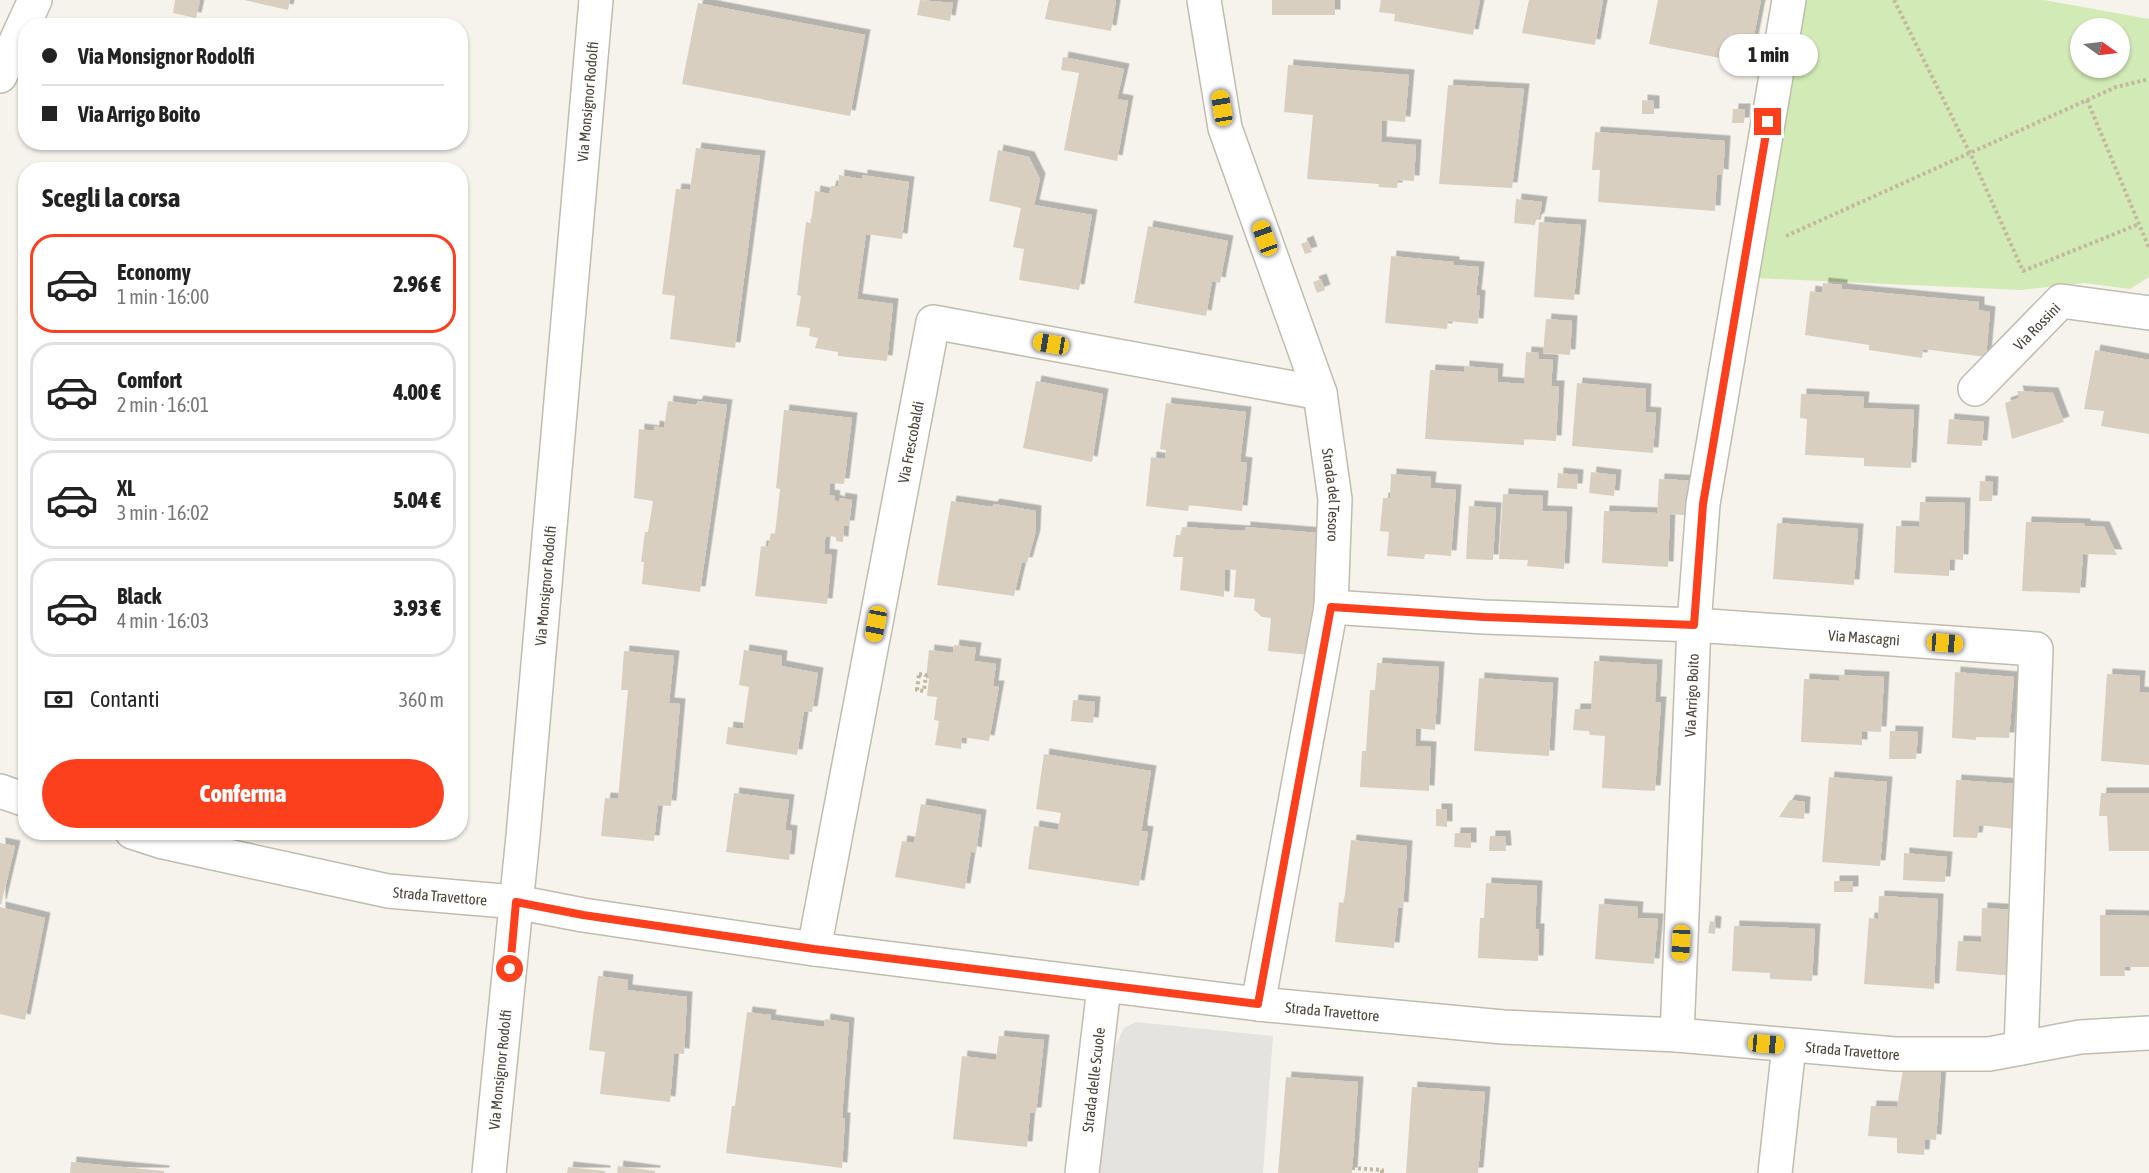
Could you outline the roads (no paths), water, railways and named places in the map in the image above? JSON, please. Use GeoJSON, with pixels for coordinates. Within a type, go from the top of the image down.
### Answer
{"type":"FeatureCollection","features":[{"type":"Feature","properties":{"kind":"street"},"geometry":{"type":"LineString","coordinates":[[27,18],[35,0]]}},
{"type":"Feature","properties":{"kind":"street","name":"Via Monsignor Rodolfi"},"geometry":{"type":"LineString","coordinates":[[489,1173],[516,902],[596,0]]}},
{"type":"Feature","properties":{"kind":"street","name":"Strada del Tesoro"},"geometry":{"type":"LineString","coordinates":[[1204,0],[1226,128],[1320,393],[1335,499],[1331,607],[1258,1004]]}},
{"type":"Feature","properties":{"kind":"street","name":"Via Arrigo Boito"},"geometry":{"type":"LineString","coordinates":[[1677,1035],[1694,625],[1703,504],[1789,0]]}},
{"type":"Feature","properties":{"kind":"street"},"geometry":{"type":"LineString","coordinates":[[0,76],[18,37]]}},
{"type":"Feature","properties":{"kind":"street","name":"Via Rossini"},"geometry":{"type":"LineString","coordinates":[[1975,389],[2061,301],[2149,313]]}},
{"type":"Feature","properties":{"kind":"street","name":"Via Frescobaldi"},"geometry":{"type":"LineString","coordinates":[[814,949],[933,322],[1320,393]]}},
{"type":"Feature","properties":{"kind":"street","name":"Via Mascagni"},"geometry":{"type":"LineString","coordinates":[[1331,607],[1484,617],[1694,625],[2036,649],[2021,1048]]}},
{"type":"Feature","properties":{"kind":"street"},"geometry":{"type":"LineString","coordinates":[[0,791],[18,797]]}},
{"type":"Feature","properties":{"kind":"street","name":"Strada Travettore"},"geometry":{"type":"LineString","coordinates":[[157,840],[387,891],[516,902],[583,915],[814,949],[1104,987],[1258,1004],[1503,1027],[1677,1035],[1895,1054],[1989,1054],[2080,1037],[2149,1033]]}},
{"type":"Feature","properties":{"kind":"street","name":"Strada delle Scuole"},"geometry":{"type":"LineString","coordinates":[[1082,1173],[1104,987]]}},
{"type":"Feature","properties":{"kind":"street"},"geometry":{"type":"LineString","coordinates":[[1775,1173],[1789,1046]]}}]}
